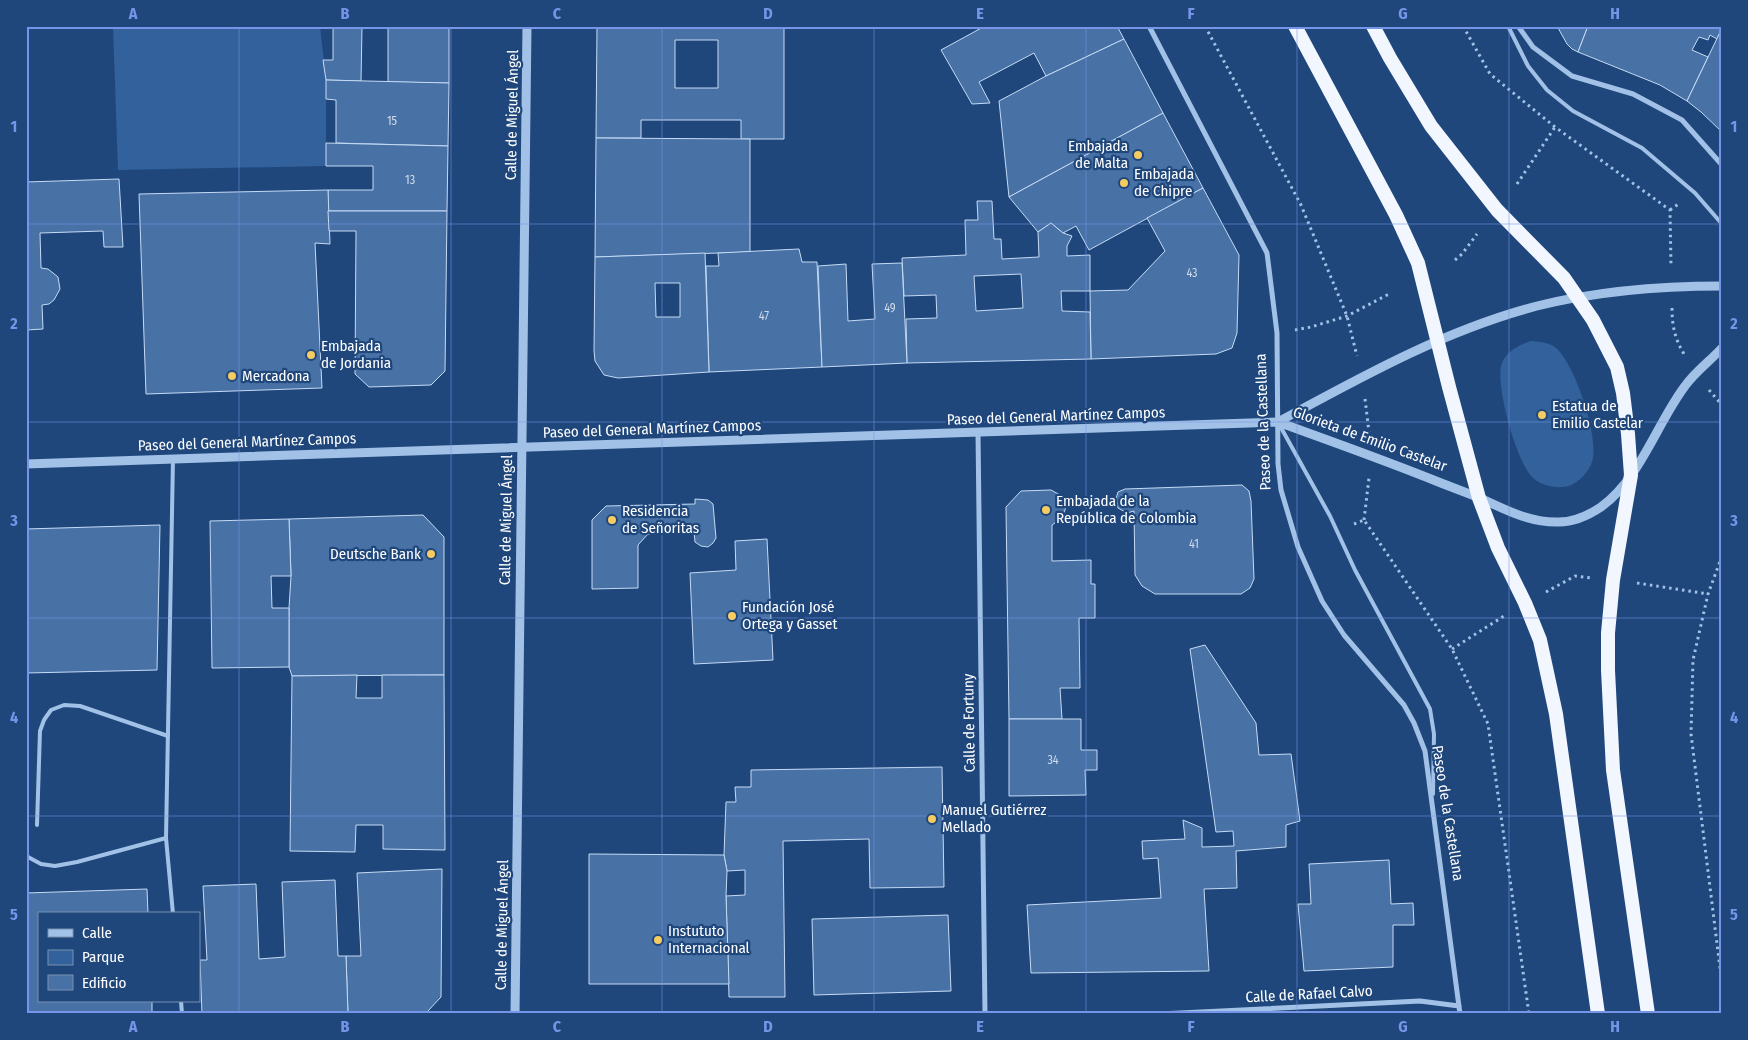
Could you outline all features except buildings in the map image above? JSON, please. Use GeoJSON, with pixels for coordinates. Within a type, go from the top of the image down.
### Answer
{"type":"FeatureCollection","features":[{"type":"Feature","properties":{"kind":"highway"},"geometry":{"type":"LineString","coordinates":[[1295,26],[1412,247],[1438,340]]}},
{"type":"Feature","properties":{"kind":"highway"},"geometry":{"type":"LineString","coordinates":[[1373,26],[1431,126],[1497,210],[1564,278],[1580,298],[1594,320],[1616,367],[1623,393],[1630,475],[1613,580],[1608,633],[1608,670],[1613,770],[1648,1014]]}},
{"type":"Feature","properties":{"kind":"highway","name":"Glorieta de Emilio Castelar"},"geometry":{"type":"LineString","coordinates":[[1438,340],[1480,498]]}},
{"type":"Feature","properties":{"kind":"highway"},"geometry":{"type":"LineString","coordinates":[[1480,498],[1498,548],[1525,603],[1540,640],[1556,714],[1598,1014]]}},
{"type":"Feature","properties":{"kind":"street","name":"Calle de Miguel Ángel"},"geometry":{"type":"LineString","coordinates":[[515,1014],[526,26]]}},
{"type":"Feature","properties":{"kind":"street","name":"Paseo de la Castellana"},"geometry":{"type":"LineString","coordinates":[[1149,26],[1268,253],[1276,333],[1278,464],[1281,490],[1287,513],[1309,573],[1322,601],[1344,634],[1404,705],[1414,723],[1425,751],[1460,1014]]}},
{"type":"Feature","properties":{"kind":"street"},"geometry":{"type":"LineString","coordinates":[[1518,26],[1533,47],[1572,76],[1633,94],[1682,120],[1722,165]]}},
{"type":"Feature","properties":{"kind":"street","name":"Glorieta de Emilio Castelar"},"geometry":{"type":"LineString","coordinates":[[1278,422],[1362,376],[1438,340],[1537,306],[1625,291],[1671,286],[1722,286]]}},
{"type":"Feature","properties":{"kind":"street","name":"Glorieta de Emilio Castelar"},"geometry":{"type":"LineString","coordinates":[[1278,422],[1372,455],[1480,498],[1522,517],[1559,522],[1574,520],[1601,506],[1614,494],[1630,475],[1685,385],[1722,348]]}},
{"type":"Feature","properties":{"kind":"street","name":"Paseo del General Martínez Campos"},"geometry":{"type":"LineString","coordinates":[[26,464],[1278,422]]}},
{"type":"Feature","properties":{"kind":"street","name":"Calle de Fortuny"},"geometry":{"type":"LineString","coordinates":[[978,432],[985,1014]]}},
{"type":"Feature","properties":{"kind":"street","name":"Calle de Rafael Calvo"},"geometry":{"type":"LineString","coordinates":[[1160,1014],[1420,1001],[1459,1006]]}},
{"type":"Feature","properties":{"kind":"lane"},"geometry":{"type":"LineString","coordinates":[[1508,26],[1528,66],[1547,90],[1573,112],[1642,148],[1695,193],[1722,224]]}},
{"type":"Feature","properties":{"kind":"lane"},"geometry":{"type":"LineString","coordinates":[[1278,422],[1430,709],[1434,734],[1432,799]]}},
{"type":"Feature","properties":{"kind":"lane"},"geometry":{"type":"LineString","coordinates":[[173,459],[166,838],[173,912]]}},
{"type":"Feature","properties":{"kind":"lane"},"geometry":{"type":"LineString","coordinates":[[37,825],[40,731],[44,720],[51,710],[64,705],[80,706],[168,736]]}},
{"type":"Feature","properties":{"kind":"lane"},"geometry":{"type":"LineString","coordinates":[[26,853],[28,857],[41,864],[55,866],[77,862],[166,838]]}},
{"type":"Feature","properties":{"kind":"path"},"geometry":{"type":"LineString","coordinates":[[1204,26],[1301,205],[1347,316],[1362,376],[1372,455],[1364,520],[1452,649],[1488,724],[1529,1014]]}},
{"type":"Feature","properties":{"kind":"path"},"geometry":{"type":"LineString","coordinates":[[1463,26],[1490,74],[1555,126],[1670,210],[1671,254]]}},
{"type":"Feature","properties":{"kind":"path"},"geometry":{"type":"LineString","coordinates":[[1517,184],[1555,126]]}},
{"type":"Feature","properties":{"kind":"path"},"geometry":{"type":"LineString","coordinates":[[1455,260],[1459,258],[1477,234]]}},
{"type":"Feature","properties":{"kind":"path"},"geometry":{"type":"LineString","coordinates":[[1311,328],[1347,316],[1389,294]]}},
{"type":"Feature","properties":{"kind":"path"},"geometry":{"type":"LineString","coordinates":[[1672,325],[1675,338],[1683,352]]}},
{"type":"Feature","properties":{"kind":"path"},"geometry":{"type":"LineString","coordinates":[[1709,390],[1722,405]]}},
{"type":"Feature","properties":{"kind":"path"},"geometry":{"type":"LineString","coordinates":[[1337,531],[1364,520]]}},
{"type":"Feature","properties":{"kind":"path"},"geometry":{"type":"LineString","coordinates":[[1722,556],[1708,594],[1694,660],[1691,734],[1722,984]]}},
{"type":"Feature","properties":{"kind":"path"},"geometry":{"type":"LineString","coordinates":[[1452,649],[1525,603],[1575,576],[1708,594]]}},
{"type":"Feature","properties":{"kind":"green space"},"geometry":{"type":"Polygon","coordinates":[[[113,26],[320,26],[326,80],[326,166],[118,170],[113,26]]]}},
{"type":"Feature","properties":{"kind":"green space"},"geometry":{"type":"Polygon","coordinates":[[[1531,341],[1544,343],[1556,348],[1563,357],[1578,385],[1589,420],[1594,451],[1592,462],[1583,477],[1569,486],[1550,486],[1533,478],[1520,457],[1508,423],[1501,387],[1500,373],[1502,363],[1514,349],[1531,341]]]}},
{"type":"Feature","properties":{"kind":"place","name":"Embajada de Malta"},"geometry":{"type":"Point","coordinates":[1138,155]}},
{"type":"Feature","properties":{"kind":"place","name":"Embajada de Chipre"},"geometry":{"type":"Point","coordinates":[1124,183]}},
{"type":"Feature","properties":{"kind":"place","name":"Embajada de Jordania"},"geometry":{"type":"Point","coordinates":[311,355]}},
{"type":"Feature","properties":{"kind":"place","name":"Mercadona"},"geometry":{"type":"Point","coordinates":[232,376]}},
{"type":"Feature","properties":{"kind":"place","name":"Estatua de Emilio Castelar"},"geometry":{"type":"Point","coordinates":[1542,415]}},
{"type":"Feature","properties":{"kind":"place","name":"Embajada de la República de Colombia"},"geometry":{"type":"Point","coordinates":[1046,510]}},
{"type":"Feature","properties":{"kind":"place","name":"Residencia de Señoritas"},"geometry":{"type":"Point","coordinates":[612,520]}},
{"type":"Feature","properties":{"kind":"place","name":"Deutsche Bank"},"geometry":{"type":"Point","coordinates":[431,554]}},
{"type":"Feature","properties":{"kind":"place","name":"Fundación José Ortega y Gasset"},"geometry":{"type":"Point","coordinates":[732,616]}},
{"type":"Feature","properties":{"kind":"place","name":"Manuel Gutiérrez Mellado"},"geometry":{"type":"Point","coordinates":[932,819]}},
{"type":"Feature","properties":{"kind":"place","name":"Instututo Internacional"},"geometry":{"type":"Point","coordinates":[658,940]}}]}
